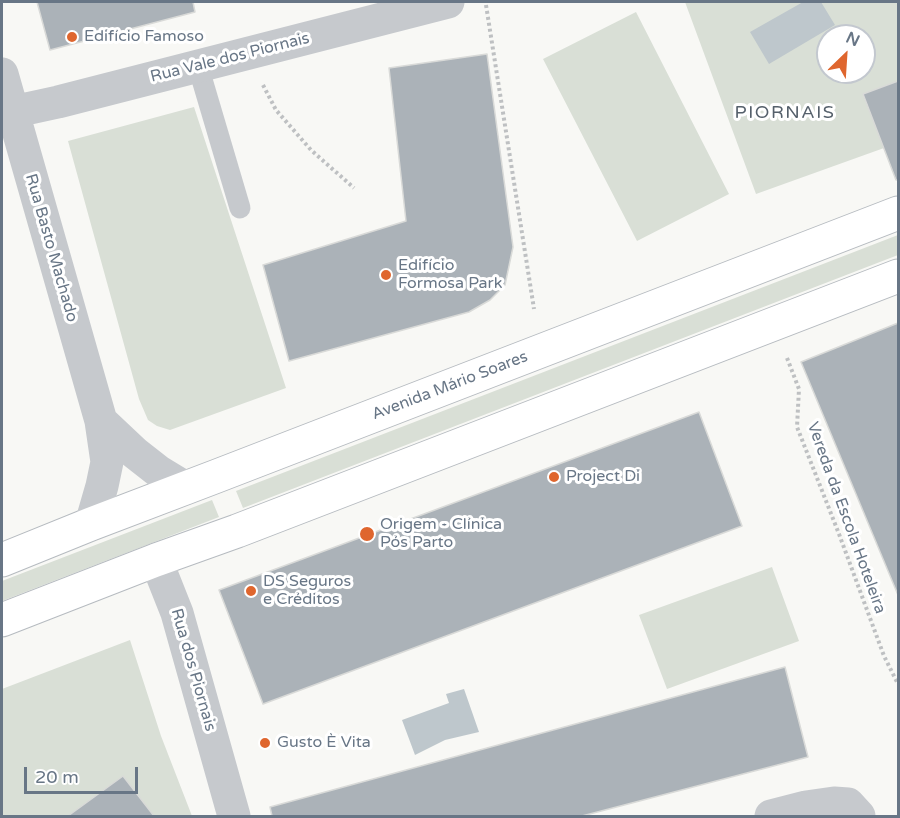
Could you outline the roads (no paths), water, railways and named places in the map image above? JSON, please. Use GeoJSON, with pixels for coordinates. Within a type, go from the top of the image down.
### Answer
{"type":"FeatureCollection","features":[{"type":"Feature","properties":{"kind":"main road","name":"Avenida Mário Soares"},"geometry":{"type":"LineString","coordinates":[[2,560],[898,213]]}},
{"type":"Feature","properties":{"kind":"main road"},"geometry":{"type":"LineString","coordinates":[[2,620],[898,276]]}},
{"type":"Feature","properties":{"kind":"street","name":"Rua Vale dos Piornais"},"geometry":{"type":"LineString","coordinates":[[12,112],[448,2]]}},
{"type":"Feature","properties":{"kind":"street","name":"Rua Basto Machado"},"geometry":{"type":"LineString","coordinates":[[2,74],[101,421],[107,462],[91,524]]}},
{"type":"Feature","properties":{"kind":"street"},"geometry":{"type":"LineString","coordinates":[[101,421],[142,459],[186,488]]}},
{"type":"Feature","properties":{"kind":"street","name":"Rua dos Piornais"},"geometry":{"type":"LineString","coordinates":[[156,560],[177,613],[234,816]]}},
{"type":"Feature","properties":{"kind":"street"},"geometry":{"type":"LineString","coordinates":[[771,816],[834,802],[848,804],[859,816]]}},
{"type":"Feature","properties":{"kind":"lane"},"geometry":{"type":"LineString","coordinates":[[198,66],[240,208]]}},
{"type":"Feature","properties":{"kind":"place","name":"Edifício Famoso"},"geometry":{"type":"Point","coordinates":[72,37]}},
{"type":"Feature","properties":{"kind":"place","name":"Edifício Formosa Park"},"geometry":{"type":"Point","coordinates":[386,275]}},
{"type":"Feature","properties":{"kind":"place","name":"Project Di"},"geometry":{"type":"Point","coordinates":[554,477]}},
{"type":"Feature","properties":{"kind":"place","name":"Origem - Clínica Pós Parto"},"geometry":{"type":"Point","coordinates":[367,534]}},
{"type":"Feature","properties":{"kind":"place","name":"DS Seguros e Créditos"},"geometry":{"type":"Point","coordinates":[251,591]}},
{"type":"Feature","properties":{"kind":"place","name":"Gusto È Vita"},"geometry":{"type":"Point","coordinates":[265,743]}},
{"type":"Feature","properties":{"kind":"district","name":"PIORNAIS"},"geometry":{"type":"Point","coordinates":[785,113]}}]}
